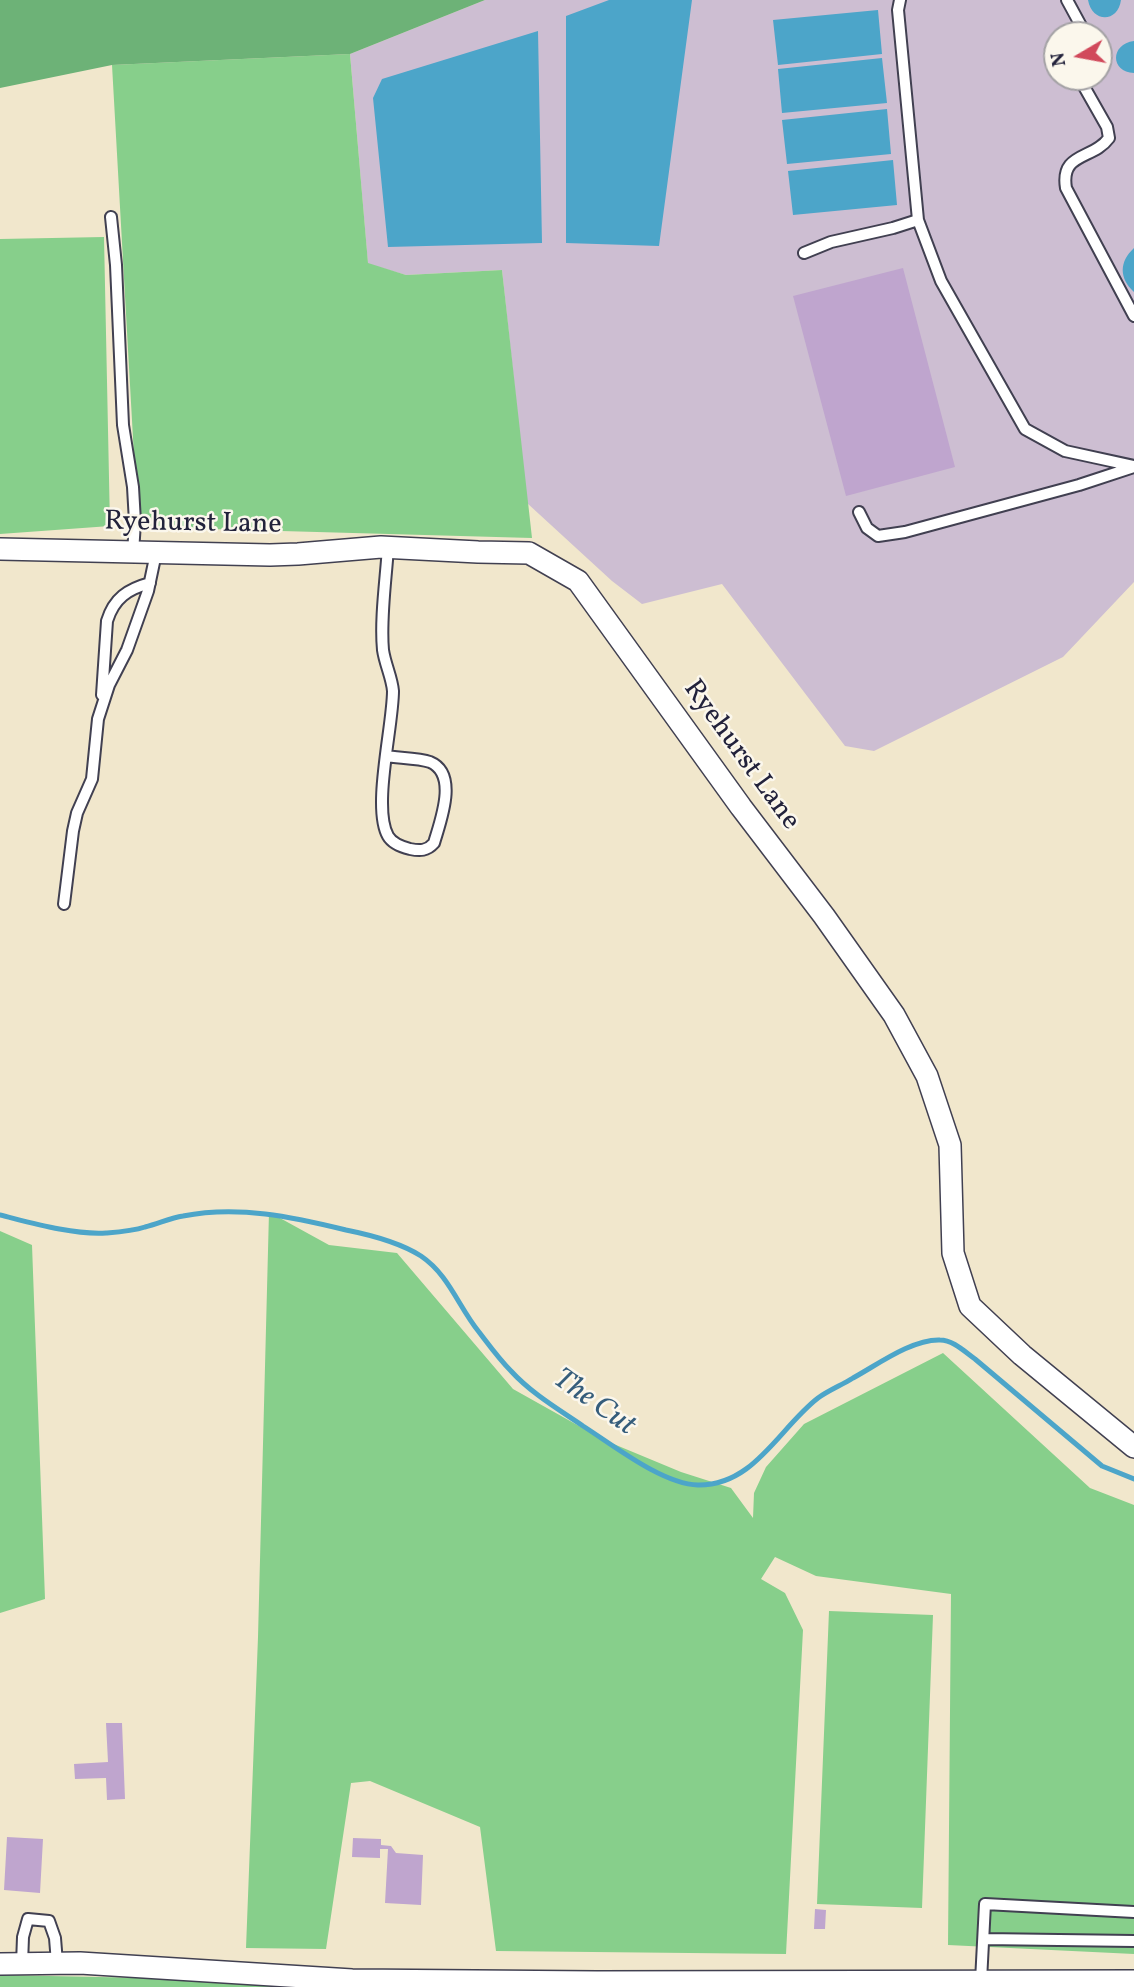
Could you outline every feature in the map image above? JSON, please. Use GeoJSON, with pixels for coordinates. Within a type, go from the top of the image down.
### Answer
{"type":"FeatureCollection","features":[{"type":"Feature","properties":{"kind":"street","name":"Ryehurst Lane"},"geometry":{"type":"LineString","coordinates":[[0,549],[298,555],[388,547],[529,553],[578,581],[741,807],[832,927],[894,1015],[914,1051],[927,1076],[950,1145],[953,1253],[970,1306],[1022,1355],[1134,1447]]}},
{"type":"Feature","properties":{"kind":"street"},"geometry":{"type":"LineString","coordinates":[[0,1964],[57,1964],[352,1980],[1134,1981]]}},
{"type":"Feature","properties":{"kind":"lane"},"geometry":{"type":"LineString","coordinates":[[900,0],[898,10],[919,220],[941,281],[1025,429],[1065,451],[1134,467]]}},
{"type":"Feature","properties":{"kind":"lane"},"geometry":{"type":"LineString","coordinates":[[1067,0],[1078,21]]}},
{"type":"Feature","properties":{"kind":"lane"},"geometry":{"type":"LineString","coordinates":[[1087,91],[1107,127],[1109,138],[1102,146],[1072,161],[1067,167],[1066,188],[1134,316]]}},
{"type":"Feature","properties":{"kind":"lane"},"geometry":{"type":"LineString","coordinates":[[111,217],[116,265],[123,425],[133,487],[133,553]]}},
{"type":"Feature","properties":{"kind":"lane"},"geometry":{"type":"LineString","coordinates":[[804,253],[831,242],[919,220]]}},
{"type":"Feature","properties":{"kind":"lane"},"geometry":{"type":"LineString","coordinates":[[859,512],[867,528],[878,536],[905,532],[1079,485],[1134,467]]}},
{"type":"Feature","properties":{"kind":"lane"},"geometry":{"type":"LineString","coordinates":[[386,756],[430,762],[439,769],[446,785],[446,797],[434,843],[422,851],[399,845],[388,836],[384,820],[382,802],[386,756],[393,689],[383,647],[388,547]]}},
{"type":"Feature","properties":{"kind":"lane"},"geometry":{"type":"LineString","coordinates":[[64,904],[77,813],[92,779],[98,719],[109,685],[127,650],[150,583],[156,553]]}},
{"type":"Feature","properties":{"kind":"lane"},"geometry":{"type":"LineString","coordinates":[[101,708],[103,665],[113,605],[134,587],[150,583]]}},
{"type":"Feature","properties":{"kind":"lane"},"geometry":{"type":"LineString","coordinates":[[981,1981],[985,1904],[1134,1912]]}},
{"type":"Feature","properties":{"kind":"lane"},"geometry":{"type":"LineString","coordinates":[[22,1964],[23,1937],[29,1919],[49,1921],[55,1938],[57,1964]]}},
{"type":"Feature","properties":{"kind":"lane"},"geometry":{"type":"LineString","coordinates":[[984,1939],[1134,1941]]}},
{"type":"Feature","properties":{"kind":"shaded area"},"geometry":{"type":"Polygon","coordinates":[[[485,0],[1134,0],[1134,582],[1063,657],[874,751],[845,746],[722,584],[642,604],[612,581],[527,503],[502,270],[406,275],[368,264],[350,54],[485,0]]]}},
{"type":"Feature","properties":{"kind":"green space"},"geometry":{"type":"Polygon","coordinates":[[[0,0],[485,0],[350,54],[112,65],[0,88],[0,0]]]}},
{"type":"Feature","properties":{"kind":"green space"},"geometry":{"type":"Polygon","coordinates":[[[350,54],[368,263],[406,275],[502,270],[532,538],[138,527],[112,65],[350,54]]]}},
{"type":"Feature","properties":{"kind":"green space"},"geometry":{"type":"Polygon","coordinates":[[[104,237],[110,526],[0,534],[0,239],[104,237]]]}},
{"type":"Feature","properties":{"kind":"green space"},"geometry":{"type":"Polygon","coordinates":[[[269,1212],[329,1245],[397,1253],[513,1389],[604,1440],[681,1472],[731,1488],[753,1518],[754,1493],[766,1467],[804,1424],[943,1353],[1090,1488],[1134,1505],[1134,1954],[948,1945],[951,1594],[816,1576],[775,1557],[761,1579],[785,1593],[803,1630],[786,1954],[496,1951],[480,1827],[370,1781],[351,1783],[326,1949],[246,1948],[258,1637],[269,1212]]]}},
{"type":"Feature","properties":{"kind":"green space"},"geometry":{"type":"Polygon","coordinates":[[[0,1231],[32,1245],[45,1599],[0,1613],[0,1231]]]}},
{"type":"Feature","properties":{"kind":"green space"},"geometry":{"type":"Polygon","coordinates":[[[829,1611],[933,1615],[922,1908],[817,1904],[829,1611]]]}},
{"type":"Feature","properties":{"kind":"green space"},"geometry":{"type":"Polygon","coordinates":[[[0,1975],[294,1981],[296,1987],[0,1987],[0,1975]]]}},
{"type":"Feature","properties":{"kind":"water"},"geometry":{"type":"Polygon","coordinates":[[[609,0],[692,0],[659,246],[566,243],[566,16],[609,0]]]}},
{"type":"Feature","properties":{"kind":"water"},"geometry":{"type":"Polygon","coordinates":[[[1088,0],[1121,0],[1115,13],[1105,17],[1094,13],[1088,0]]]}},
{"type":"Feature","properties":{"kind":"water"},"geometry":{"type":"Polygon","coordinates":[[[878,10],[882,54],[778,65],[773,20],[878,10]]]}},
{"type":"Feature","properties":{"kind":"water"},"geometry":{"type":"Polygon","coordinates":[[[538,31],[542,243],[388,247],[373,98],[382,79],[538,31]]]}},
{"type":"Feature","properties":{"kind":"water"},"geometry":{"type":"Polygon","coordinates":[[[1134,41],[1134,73],[1120,68],[1116,58],[1120,47],[1134,41]]]}},
{"type":"Feature","properties":{"kind":"water"},"geometry":{"type":"Polygon","coordinates":[[[882,58],[887,103],[782,113],[778,69],[882,58]]]}},
{"type":"Feature","properties":{"kind":"water"},"geometry":{"type":"Polygon","coordinates":[[[887,109],[891,154],[787,164],[782,120],[887,109]]]}},
{"type":"Feature","properties":{"kind":"water"},"geometry":{"type":"Polygon","coordinates":[[[893,160],[897,205],[793,215],[788,171],[893,160]]]}},
{"type":"Feature","properties":{"kind":"water"},"geometry":{"type":"Polygon","coordinates":[[[1134,248],[1134,292],[1123,276],[1123,264],[1134,248]]]}},
{"type":"Feature","properties":{"kind":"building"},"geometry":{"type":"Polygon","coordinates":[[[903,268],[955,467],[846,496],[793,296],[903,268]]]}},
{"type":"Feature","properties":{"kind":"building"},"geometry":{"type":"Polygon","coordinates":[[[106,1723],[122,1723],[125,1799],[107,1800],[106,1778],[75,1779],[74,1764],[108,1762],[106,1723]]]}},
{"type":"Feature","properties":{"kind":"building"},"geometry":{"type":"Polygon","coordinates":[[[7,1837],[43,1839],[40,1893],[4,1890],[7,1837]]]}},
{"type":"Feature","properties":{"kind":"building"},"geometry":{"type":"Polygon","coordinates":[[[353,1838],[381,1839],[381,1845],[391,1846],[396,1853],[423,1855],[421,1905],[385,1903],[388,1849],[380,1849],[380,1858],[352,1857],[353,1838]]]}},
{"type":"Feature","properties":{"kind":"building"},"geometry":{"type":"Polygon","coordinates":[[[815,1909],[826,1910],[825,1929],[814,1929],[815,1909]]]}},
{"type":"Feature","properties":{"kind":"waterway","name":"The Cut"},"geometry":{"type":"LineString","coordinates":[[0,1215],[66,1230],[106,1233],[136,1229],[183,1216],[245,1212],[306,1221],[394,1243],[421,1256],[439,1272],[490,1347],[527,1386],[638,1462],[684,1483],[718,1483],[735,1476],[764,1453],[804,1410],[822,1395],[906,1348],[940,1340],[954,1344],[975,1359],[1102,1466],[1134,1479]]}}]}
